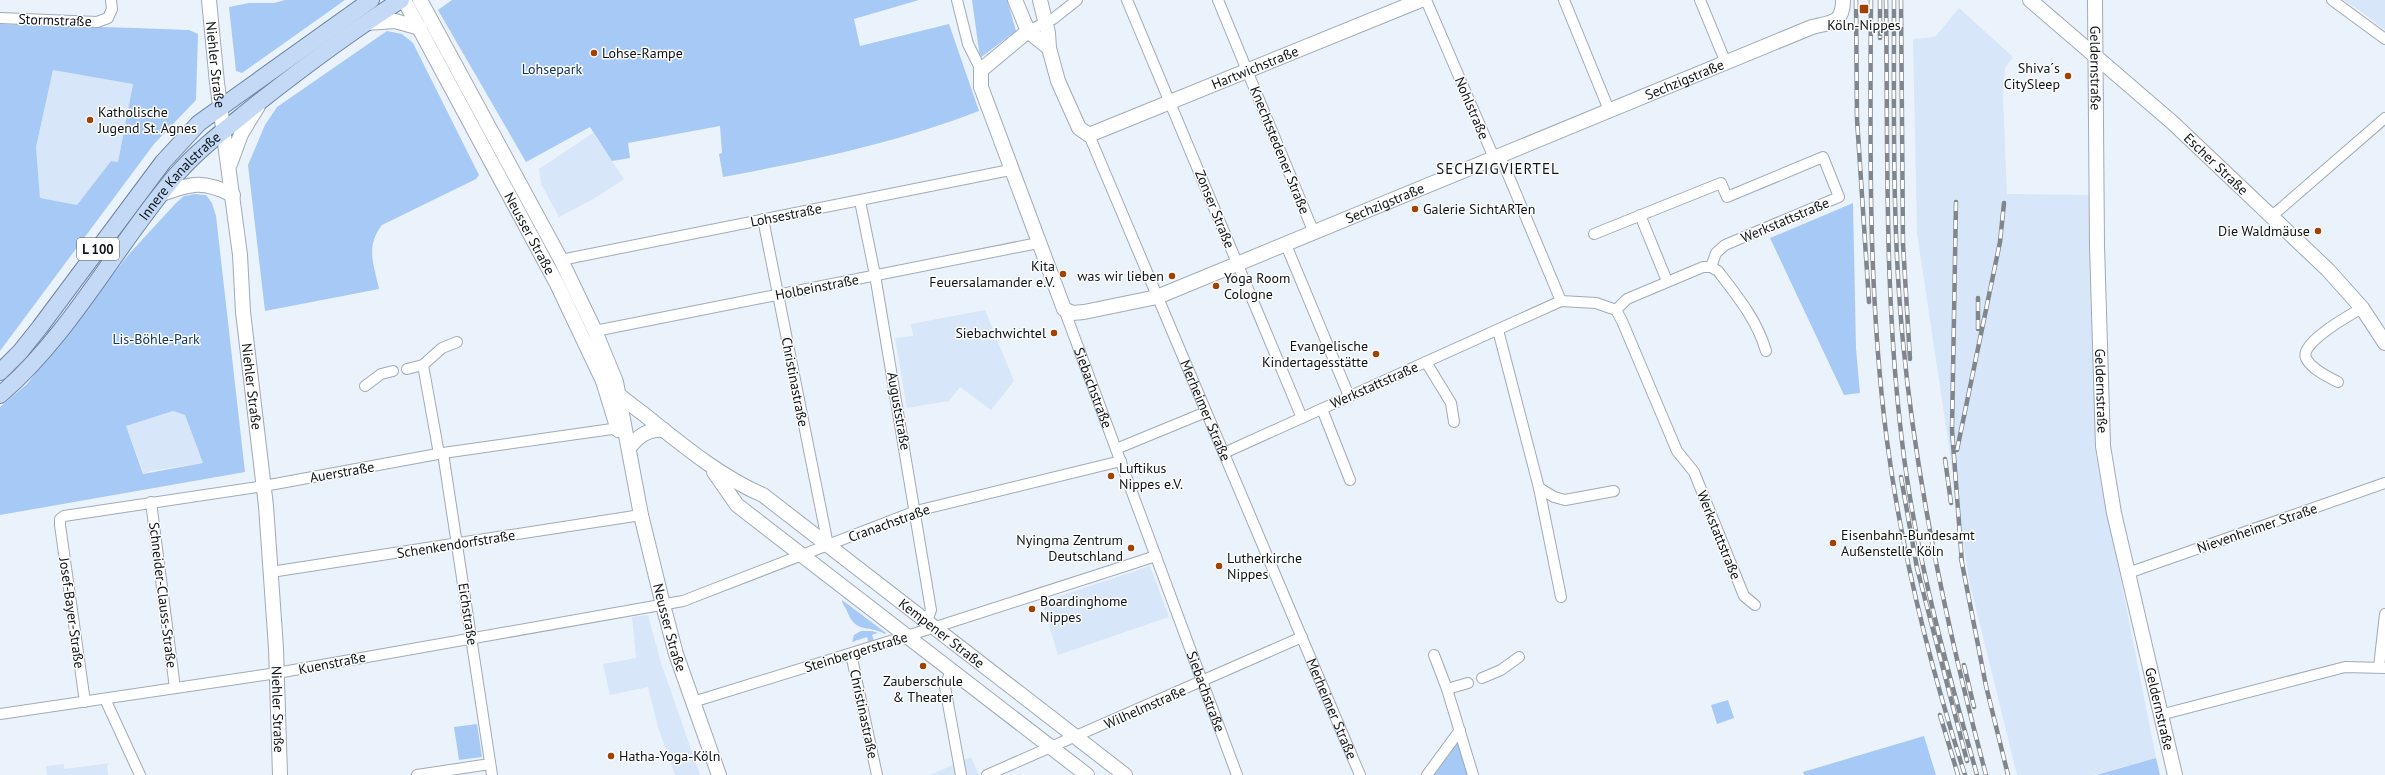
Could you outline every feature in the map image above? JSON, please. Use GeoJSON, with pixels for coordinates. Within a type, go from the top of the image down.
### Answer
{"type":"FeatureCollection","features":[{"type":"Feature","properties":{"kind":"main road","name":"Innere Kanalstraße"},"geometry":{"type":"LineString","coordinates":[[0,372],[20,352],[40,328],[163,162],[196,126],[220,107],[371,0]]}},
{"type":"Feature","properties":{"kind":"main road","name":"Innere Kanalstraße"},"geometry":{"type":"LineString","coordinates":[[0,395],[26,372],[48,346],[162,194],[196,154],[263,99],[401,0]]}},
{"type":"Feature","properties":{"kind":"street","name":"Stormstraße"},"geometry":{"type":"LineString","coordinates":[[0,18],[98,22],[108,18],[112,9],[111,0]]}},
{"type":"Feature","properties":{"kind":"street","name":"Niehler Straße"},"geometry":{"type":"LineString","coordinates":[[209,0],[220,107],[240,255],[243,312],[264,486],[277,673],[280,775]]}},
{"type":"Feature","properties":{"kind":"street","name":"Neusser Straße"},"geometry":{"type":"LineString","coordinates":[[404,0],[543,257],[604,381],[624,438],[634,477],[641,515],[676,654],[719,775]]}},
{"type":"Feature","properties":{"kind":"street","name":"Neusser Straße"},"geometry":{"type":"LineString","coordinates":[[420,0],[561,260],[595,331],[621,397],[624,438],[634,477]]}},
{"type":"Feature","properties":{"kind":"street","name":"Siebachstraße"},"geometry":{"type":"LineString","coordinates":[[957,0],[968,44],[981,70],[981,87],[1010,170],[1064,309],[1237,775]]}},
{"type":"Feature","properties":{"kind":"street"},"geometry":{"type":"LineString","coordinates":[[1015,0],[1028,31],[1049,48]]}},
{"type":"Feature","properties":{"kind":"street","name":"Merheimer Straße"},"geometry":{"type":"LineString","coordinates":[[1040,0],[1049,48],[1058,81],[1079,128],[1089,135],[1360,775]]}},
{"type":"Feature","properties":{"kind":"street"},"geometry":{"type":"LineString","coordinates":[[981,70],[1028,31],[1053,19],[1078,0]]}},
{"type":"Feature","properties":{"kind":"street","name":"Zonser Straße"},"geometry":{"type":"LineString","coordinates":[[1127,0],[1302,418]]}},
{"type":"Feature","properties":{"kind":"street","name":"Knechtstedener Straße"},"geometry":{"type":"LineString","coordinates":[[1218,0],[1314,233]]}},
{"type":"Feature","properties":{"kind":"street","name":"Hartwichstraße"},"geometry":{"type":"LineString","coordinates":[[1089,135],[1421,0]]}},
{"type":"Feature","properties":{"kind":"street","name":"Nohlstraße"},"geometry":{"type":"LineString","coordinates":[[1426,0],[1491,151],[1504,165],[1561,301]]}},
{"type":"Feature","properties":{"kind":"street"},"geometry":{"type":"LineString","coordinates":[[1564,0],[1609,110]]}},
{"type":"Feature","properties":{"kind":"street"},"geometry":{"type":"LineString","coordinates":[[1700,0],[1726,63]]}},
{"type":"Feature","properties":{"kind":"street","name":"Sechzigstraße"},"geometry":{"type":"LineString","coordinates":[[1064,309],[1072,313],[1084,312],[1157,297],[1238,265],[1812,27],[1835,21],[1842,14],[1843,0]]}},
{"type":"Feature","properties":{"kind":"street","name":"Escher Straße"},"geometry":{"type":"LineString","coordinates":[[2030,0],[2096,55],[2173,123],[2328,270],[2362,308],[2385,343]]}},
{"type":"Feature","properties":{"kind":"street","name":"Geldernstraße"},"geometry":{"type":"LineString","coordinates":[[2095,0],[2097,244],[2103,446],[2114,513],[2175,775]]}},
{"type":"Feature","properties":{"kind":"street"},"geometry":{"type":"LineString","coordinates":[[2332,0],[2385,39]]}},
{"type":"Feature","properties":{"kind":"street"},"geometry":{"type":"LineString","coordinates":[[367,23],[395,22],[420,28]]}},
{"type":"Feature","properties":{"kind":"street"},"geometry":{"type":"LineString","coordinates":[[229,166],[241,134],[263,99]]}},
{"type":"Feature","properties":{"kind":"street"},"geometry":{"type":"LineString","coordinates":[[466,114],[479,108]]}},
{"type":"Feature","properties":{"kind":"street"},"geometry":{"type":"LineString","coordinates":[[2272,216],[2385,118]]}},
{"type":"Feature","properties":{"kind":"street","name":"Werkstattstraße"},"geometry":{"type":"LineString","coordinates":[[1594,234],[1721,183],[1727,197],[1823,157],[1839,197],[1726,245],[1716,253],[1711,267]]}},
{"type":"Feature","properties":{"kind":"street","name":"Lohsestraße"},"geometry":{"type":"LineString","coordinates":[[561,260],[1010,170]]}},
{"type":"Feature","properties":{"kind":"street"},"geometry":{"type":"LineString","coordinates":[[162,194],[187,185],[203,183],[232,195]]}},
{"type":"Feature","properties":{"kind":"street","name":"Auguststraße"},"geometry":{"type":"LineString","coordinates":[[860,200],[875,275],[916,511],[931,610],[931,624]]}},
{"type":"Feature","properties":{"kind":"street"},"geometry":{"type":"LineString","coordinates":[[1640,215],[1667,281]]}},
{"type":"Feature","properties":{"kind":"street","name":"Christinastraße"},"geometry":{"type":"LineString","coordinates":[[763,219],[828,545]]}},
{"type":"Feature","properties":{"kind":"street","name":"Holbeinstraße"},"geometry":{"type":"LineString","coordinates":[[595,331],[1038,243]]}},
{"type":"Feature","properties":{"kind":"street"},"geometry":{"type":"LineString","coordinates":[[1286,245],[1349,396]]}},
{"type":"Feature","properties":{"kind":"street"},"geometry":{"type":"LineString","coordinates":[[543,257],[561,260]]}},
{"type":"Feature","properties":{"kind":"street"},"geometry":{"type":"LineString","coordinates":[[1616,310],[1627,299],[1703,267],[1711,267],[1718,271],[1750,315],[1759,329],[1766,351]]}},
{"type":"Feature","properties":{"kind":"street","name":"Werkstattstraße"},"geometry":{"type":"LineString","coordinates":[[1224,453],[1561,301],[1596,303],[1616,310],[1677,451],[1694,472],[1744,596],[1755,605]]}},
{"type":"Feature","properties":{"kind":"street"},"geometry":{"type":"LineString","coordinates":[[2338,382],[2323,375],[2306,359],[2305,352],[2309,345],[2322,334],[2362,308]]}},
{"type":"Feature","properties":{"kind":"street"},"geometry":{"type":"LineString","coordinates":[[1498,330],[1539,488],[1561,597]]}},
{"type":"Feature","properties":{"kind":"street"},"geometry":{"type":"LineString","coordinates":[[407,369],[423,366],[442,348],[457,342]]}},
{"type":"Feature","properties":{"kind":"street","name":"Werkstattstraße"},"geometry":{"type":"LineString","coordinates":[[1426,362],[1451,403],[1454,422]]}},
{"type":"Feature","properties":{"kind":"street","name":"Eichstraße"},"geometry":{"type":"LineString","coordinates":[[423,366],[441,454],[457,545],[492,775]]}},
{"type":"Feature","properties":{"kind":"street"},"geometry":{"type":"LineString","coordinates":[[365,386],[381,374],[393,371]]}},
{"type":"Feature","properties":{"kind":"street","name":"Kempener Straße"},"geometry":{"type":"LineString","coordinates":[[604,381],[621,397],[664,430],[744,487],[757,493],[828,545],[1125,775]]}},
{"type":"Feature","properties":{"kind":"street","name":"Werkstattstraße"},"geometry":{"type":"LineString","coordinates":[[1322,409],[1350,480]]}},
{"type":"Feature","properties":{"kind":"street"},"geometry":{"type":"LineString","coordinates":[[1116,449],[1206,412]]}},
{"type":"Feature","properties":{"kind":"street"},"geometry":{"type":"LineString","coordinates":[[624,438],[635,440],[644,434],[658,429],[664,430]]}},
{"type":"Feature","properties":{"kind":"street","name":"Auerstraße"},"geometry":{"type":"LineString","coordinates":[[60,525],[60,519],[64,516],[264,486],[441,454],[624,438]]}},
{"type":"Feature","properties":{"kind":"street","name":"Kempener Straße"},"geometry":{"type":"LineString","coordinates":[[701,457],[723,482],[737,505],[1087,775]]}},
{"type":"Feature","properties":{"kind":"street","name":"Cranachstraße"},"geometry":{"type":"LineString","coordinates":[[663,605],[683,601],[916,511],[1121,461]]}},
{"type":"Feature","properties":{"kind":"street","name":"Nievenheimer Straße"},"geometry":{"type":"LineString","coordinates":[[2128,573],[2385,483]]}},
{"type":"Feature","properties":{"kind":"street"},"geometry":{"type":"LineString","coordinates":[[1539,488],[1554,498],[1565,500],[1614,492]]}},
{"type":"Feature","properties":{"kind":"street"},"geometry":{"type":"LineString","coordinates":[[745,511],[746,502],[757,493]]}},
{"type":"Feature","properties":{"kind":"street","name":"Schneider-Clauss-Straße"},"geometry":{"type":"LineString","coordinates":[[151,502],[175,688]]}},
{"type":"Feature","properties":{"kind":"street","name":"Schenkendorfstraße"},"geometry":{"type":"LineString","coordinates":[[271,572],[457,545],[641,515]]}},
{"type":"Feature","properties":{"kind":"street","name":"Josef-Bayer-Straße"},"geometry":{"type":"LineString","coordinates":[[60,525],[86,702]]}},
{"type":"Feature","properties":{"kind":"street","name":"Steinbergerstraße"},"geometry":{"type":"LineString","coordinates":[[693,702],[908,636],[931,624],[1156,556]]}},
{"type":"Feature","properties":{"kind":"street","name":"Kuenstraße"},"geometry":{"type":"LineString","coordinates":[[0,714],[277,673],[471,637],[637,608],[663,605]]}},
{"type":"Feature","properties":{"kind":"street"},"geometry":{"type":"LineString","coordinates":[[2160,715],[2345,666],[2382,668],[2385,614]]}},
{"type":"Feature","properties":{"kind":"street","name":"Wilhelmstraße"},"geometry":{"type":"LineString","coordinates":[[987,775],[1302,637]]}},
{"type":"Feature","properties":{"kind":"street","name":"Christinastraße"},"geometry":{"type":"LineString","coordinates":[[851,654],[877,775]]}},
{"type":"Feature","properties":{"kind":"street"},"geometry":{"type":"LineString","coordinates":[[1434,654],[1447,689],[1473,775]]}},
{"type":"Feature","properties":{"kind":"street"},"geometry":{"type":"LineString","coordinates":[[1482,678],[1501,670],[1519,657]]}},
{"type":"Feature","properties":{"kind":"street"},"geometry":{"type":"LineString","coordinates":[[951,670],[945,687],[961,775]]}},
{"type":"Feature","properties":{"kind":"street"},"geometry":{"type":"LineString","coordinates":[[1447,689],[1468,683]]}},
{"type":"Feature","properties":{"kind":"street"},"geometry":{"type":"LineString","coordinates":[[105,699],[140,775]]}},
{"type":"Feature","properties":{"kind":"street"},"geometry":{"type":"LineString","coordinates":[[1427,775],[1460,730]]}},
{"type":"Feature","properties":{"kind":"street"},"geometry":{"type":"LineString","coordinates":[[417,775],[490,764]]}},
{"type":"Feature","properties":{"kind":"shaded area"},"geometry":{"type":"Polygon","coordinates":[[[2344,0],[2385,0],[2385,30],[2363,13],[2344,0]]]}},
{"type":"Feature","properties":{"kind":"shaded area"},"geometry":{"type":"Polygon","coordinates":[[[1959,8],[2013,57],[2005,68],[2003,97],[2007,194],[2089,195],[2096,454],[2156,758],[2093,775],[2017,775],[1969,580],[1917,233],[1913,39],[1935,37],[1959,8]]]}},
{"type":"Feature","properties":{"kind":"shaded area"},"geometry":{"type":"Polygon","coordinates":[[[53,70],[133,83],[118,162],[111,161],[77,205],[40,198],[36,147],[53,70]]]}},
{"type":"Feature","properties":{"kind":"shaded area"},"geometry":{"type":"Polygon","coordinates":[[[593,133],[624,179],[595,198],[559,217],[541,184],[539,169],[593,133]]]}},
{"type":"Feature","properties":{"kind":"shaded area"},"geometry":{"type":"Polygon","coordinates":[[[985,310],[1014,381],[991,410],[960,387],[949,401],[907,408],[895,338],[913,336],[911,324],[985,310]]]}},
{"type":"Feature","properties":{"kind":"shaded area"},"geometry":{"type":"Polygon","coordinates":[[[173,411],[185,415],[203,463],[150,471],[144,474],[126,426],[173,411]]]}},
{"type":"Feature","properties":{"kind":"shaded area"},"geometry":{"type":"Polygon","coordinates":[[[1150,566],[1169,617],[1058,655],[1042,602],[1150,566]]]}},
{"type":"Feature","properties":{"kind":"shaded area"},"geometry":{"type":"Polygon","coordinates":[[[648,615],[661,663],[700,775],[675,775],[658,727],[648,687],[610,695],[603,664],[636,658],[632,617],[648,615]]]}},
{"type":"Feature","properties":{"kind":"shaded area"},"geometry":{"type":"Polygon","coordinates":[[[971,757],[979,775],[930,775],[971,757]]]}},
{"type":"Feature","properties":{"kind":"shaded area"},"geometry":{"type":"Polygon","coordinates":[[[111,763],[107,765],[108,775],[47,775],[46,766],[64,764],[64,769],[111,763]]]}},
{"type":"Feature","properties":{"kind":"green space"},"geometry":{"type":"Polygon","coordinates":[[[285,0],[345,0],[242,73],[236,71],[229,7],[249,3],[274,3],[285,0]]]}},
{"type":"Feature","properties":{"kind":"green space","name":"Lohsepark"},"geometry":{"type":"Polygon","coordinates":[[[452,0],[919,0],[854,19],[860,46],[949,24],[979,111],[885,142],[820,158],[723,177],[719,154],[722,153],[720,126],[628,143],[630,158],[612,161],[590,127],[526,162],[438,10],[452,0]]]}},
{"type":"Feature","properties":{"kind":"green space"},"geometry":{"type":"Polygon","coordinates":[[[972,0],[1007,0],[1016,31],[980,58],[972,0]]]}},
{"type":"Feature","properties":{"kind":"green space"},"geometry":{"type":"Polygon","coordinates":[[[0,24],[189,30],[198,34],[196,100],[154,144],[0,351],[0,24]],[[53,70],[36,147],[40,198],[77,205],[111,161],[118,162],[133,84],[53,70]]]}},
{"type":"Feature","properties":{"kind":"green space"},"geometry":{"type":"Polygon","coordinates":[[[387,31],[402,34],[413,43],[479,175],[476,179],[382,225],[377,233],[372,248],[373,264],[379,289],[265,311],[248,165],[265,125],[277,107],[387,31]]]}},
{"type":"Feature","properties":{"kind":"green space","name":"Lis-Böhle-Park"},"geometry":{"type":"Polygon","coordinates":[[[195,194],[206,195],[212,203],[216,216],[245,472],[0,515],[0,407],[27,384],[129,254],[184,196],[195,194]],[[173,411],[126,426],[143,474],[203,463],[185,415],[173,411]]]}},
{"type":"Feature","properties":{"kind":"green space"},"geometry":{"type":"Polygon","coordinates":[[[1853,203],[1856,349],[1860,393],[1844,395],[1770,238],[1853,203]]]}},
{"type":"Feature","properties":{"kind":"green space"},"geometry":{"type":"Polygon","coordinates":[[[842,600],[886,633],[885,634],[858,626],[854,623],[850,618],[842,600]]]}},
{"type":"Feature","properties":{"kind":"green space"},"geometry":{"type":"Polygon","coordinates":[[[861,631],[872,631],[878,633],[872,635],[874,641],[869,643],[867,637],[852,642],[854,635],[861,631]]]}},
{"type":"Feature","properties":{"kind":"green space"},"geometry":{"type":"Polygon","coordinates":[[[1728,700],[1734,718],[1717,724],[1711,705],[1728,700]]]}},
{"type":"Feature","properties":{"kind":"green space"},"geometry":{"type":"Polygon","coordinates":[[[477,724],[482,757],[459,760],[454,727],[477,724]]]}},
{"type":"Feature","properties":{"kind":"green space"},"geometry":{"type":"Polygon","coordinates":[[[1924,736],[1936,775],[1804,775],[1803,772],[1924,736]]]}},
{"type":"Feature","properties":{"kind":"green space"},"geometry":{"type":"Polygon","coordinates":[[[1459,739],[1469,775],[1431,775],[1459,739]]]}},
{"type":"Feature","properties":{"kind":"green space"},"geometry":{"type":"Polygon","coordinates":[[[2156,758],[2160,775],[2096,775],[2156,758]]]}},
{"type":"Feature","properties":{"kind":"railway"},"geometry":{"type":"LineString","coordinates":[[1856,0],[1857,119],[1869,302]]}},
{"type":"Feature","properties":{"kind":"railway"},"geometry":{"type":"LineString","coordinates":[[1871,0],[1870,110],[1873,276],[1876,331],[1887,441],[1893,484],[1918,610],[1940,693],[1965,775]]}},
{"type":"Feature","properties":{"kind":"railway"},"geometry":{"type":"LineString","coordinates":[[1880,0],[1880,38]]}},
{"type":"Feature","properties":{"kind":"railway"},"geometry":{"type":"LineString","coordinates":[[1886,0],[1887,165],[1890,276],[1892,331],[1902,441],[1923,567],[1943,651],[1977,775]]}},
{"type":"Feature","properties":{"kind":"railway"},"geometry":{"type":"LineString","coordinates":[[1894,0],[1895,214],[1899,300],[1909,397],[1925,506],[1959,668],[1986,775]]}},
{"type":"Feature","properties":{"kind":"railway"},"geometry":{"type":"LineString","coordinates":[[1901,0],[1903,244],[1910,359]]}},
{"type":"Feature","properties":{"kind":"railway"},"geometry":{"type":"LineString","coordinates":[[1956,202],[1952,430],[1962,563]]}},
{"type":"Feature","properties":{"kind":"railway"},"geometry":{"type":"LineString","coordinates":[[1957,450],[2000,242],[2004,203]]}},
{"type":"Feature","properties":{"kind":"railway"},"geometry":{"type":"LineString","coordinates":[[1978,298],[1978,329]]}},
{"type":"Feature","properties":{"kind":"railway"},"geometry":{"type":"LineString","coordinates":[[1945,459],[1951,503]]}},
{"type":"Feature","properties":{"kind":"railway"},"geometry":{"type":"LineString","coordinates":[[1901,477],[1917,568],[1967,761]]}},
{"type":"Feature","properties":{"kind":"railway"},"geometry":{"type":"LineString","coordinates":[[1961,558],[1986,686],[2008,775]]}},
{"type":"Feature","properties":{"kind":"railway"},"geometry":{"type":"LineString","coordinates":[[1964,665],[1974,707]]}},
{"type":"Feature","properties":{"kind":"railway"},"geometry":{"type":"LineString","coordinates":[[1940,715],[1958,775]]}},
{"type":"Feature","properties":{"kind":"place","name":"Köln-Nippes"},"geometry":{"type":"Point","coordinates":[1864,9]}},
{"type":"Feature","properties":{"kind":"place","name":"Lohse-Rampe"},"geometry":{"type":"Point","coordinates":[594,53]}},
{"type":"Feature","properties":{"kind":"place","name":"Shiva´s CitySleep"},"geometry":{"type":"Point","coordinates":[2068,76]}},
{"type":"Feature","properties":{"kind":"place","name":"Katholische Jugend St. Agnes"},"geometry":{"type":"Point","coordinates":[90,120]}},
{"type":"Feature","properties":{"kind":"place","name":"Galerie SichtARTen"},"geometry":{"type":"Point","coordinates":[1415,209]}},
{"type":"Feature","properties":{"kind":"place","name":"Die Waldmäuse"},"geometry":{"type":"Point","coordinates":[2318,231]}},
{"type":"Feature","properties":{"kind":"place","name":"Kita Feuersalamander e.V."},"geometry":{"type":"Point","coordinates":[1063,274]}},
{"type":"Feature","properties":{"kind":"place","name":"was wir lieben"},"geometry":{"type":"Point","coordinates":[1172,276]}},
{"type":"Feature","properties":{"kind":"place","name":"Yoga Room Cologne"},"geometry":{"type":"Point","coordinates":[1216,286]}},
{"type":"Feature","properties":{"kind":"place","name":"Siebachwichtel"},"geometry":{"type":"Point","coordinates":[1054,333]}},
{"type":"Feature","properties":{"kind":"place","name":"Evangelische Kindertagesstätte"},"geometry":{"type":"Point","coordinates":[1376,354]}},
{"type":"Feature","properties":{"kind":"place","name":"Luftikus Nippes e.V."},"geometry":{"type":"Point","coordinates":[1111,476]}},
{"type":"Feature","properties":{"kind":"place","name":"Eisenbahn-Bundesamt Außenstelle Köln"},"geometry":{"type":"Point","coordinates":[1833,543]}},
{"type":"Feature","properties":{"kind":"place","name":"Nyingma Zentrum Deutschland"},"geometry":{"type":"Point","coordinates":[1131,548]}},
{"type":"Feature","properties":{"kind":"place","name":"Lutherkirche Nippes"},"geometry":{"type":"Point","coordinates":[1219,566]}},
{"type":"Feature","properties":{"kind":"place","name":"Boardinghome Nippes"},"geometry":{"type":"Point","coordinates":[1032,609]}},
{"type":"Feature","properties":{"kind":"place","name":"Zauberschule & Theater"},"geometry":{"type":"Point","coordinates":[923,666]}},
{"type":"Feature","properties":{"kind":"place","name":"Hatha-Yoga-Köln"},"geometry":{"type":"Point","coordinates":[611,756]}},
{"type":"Feature","properties":{"kind":"district","name":"SECHZIGVIERTEL"},"geometry":{"type":"Point","coordinates":[1498,168]}}]}
